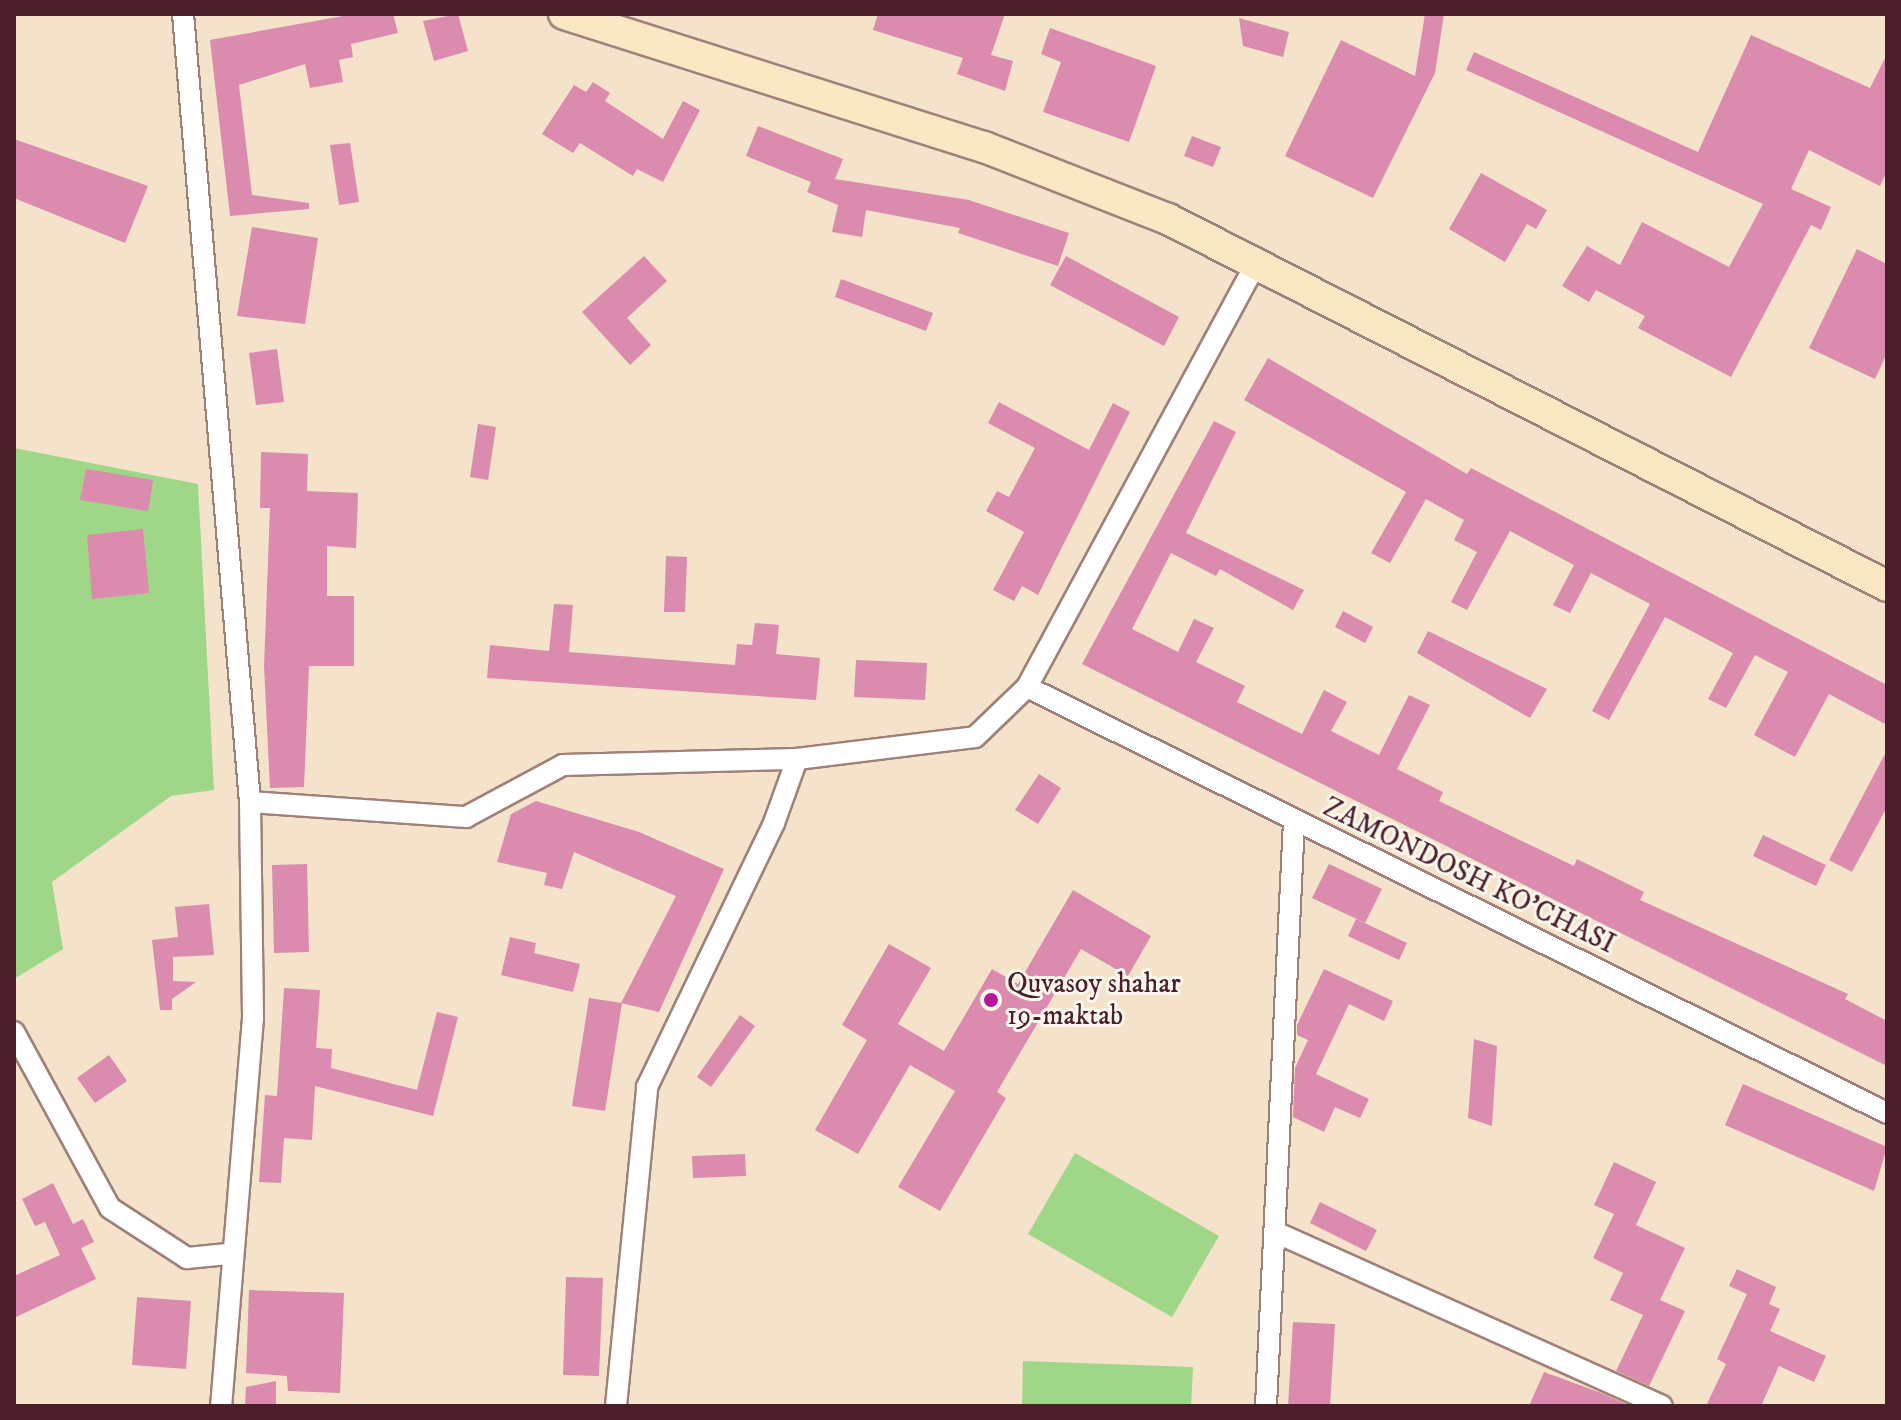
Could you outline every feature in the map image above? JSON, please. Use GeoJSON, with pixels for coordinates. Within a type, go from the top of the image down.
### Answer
{"type":"FeatureCollection","features":[{"type":"Feature","properties":{"kind":"main road"},"geometry":{"type":"LineString","coordinates":[[564,14],[984,147],[1258,259],[1887,586]]}},
{"type":"Feature","properties":{"kind":"street"},"geometry":{"type":"LineString","coordinates":[[183,14],[250,802],[253,1018],[228,1254],[221,1406]]}},
{"type":"Feature","properties":{"kind":"street"},"geometry":{"type":"LineString","coordinates":[[250,802],[466,817],[563,765],[797,759],[975,737],[1027,687],[1258,259]]}},
{"type":"Feature","properties":{"kind":"street","name":"ZAMONDOSH KO'CHASI"},"geometry":{"type":"LineString","coordinates":[[1027,687],[1887,1113]]}},
{"type":"Feature","properties":{"kind":"street"},"geometry":{"type":"LineString","coordinates":[[616,1406],[647,1087],[774,823],[797,759]]}},
{"type":"Feature","properties":{"kind":"street"},"geometry":{"type":"LineString","coordinates":[[1266,1406],[1294,820]]}},
{"type":"Feature","properties":{"kind":"street"},"geometry":{"type":"LineString","coordinates":[[14,1032],[110,1208],[187,1258],[228,1254]]}},
{"type":"Feature","properties":{"kind":"street"},"geometry":{"type":"LineString","coordinates":[[1275,1232],[1662,1406]]}},
{"type":"Feature","properties":{"kind":"green space"},"geometry":{"type":"Polygon","coordinates":[[[14,448],[198,484],[214,790],[171,796],[52,882],[63,949],[14,979],[14,448]]]}},
{"type":"Feature","properties":{"kind":"green space"},"geometry":{"type":"Polygon","coordinates":[[[1075,1153],[1219,1236],[1172,1317],[1028,1234],[1075,1153]]]}},
{"type":"Feature","properties":{"kind":"green space"},"geometry":{"type":"Polygon","coordinates":[[[1023,1361],[1193,1367],[1191,1406],[1022,1406],[1023,1361]]]}},
{"type":"Feature","properties":{"kind":"building"},"geometry":{"type":"Polygon","coordinates":[[[354,14],[393,14],[398,33],[351,44],[353,57],[339,60],[343,82],[310,88],[305,64],[239,85],[252,195],[309,203],[309,209],[230,216],[210,40],[354,14]]]}},
{"type":"Feature","properties":{"kind":"building"},"geometry":{"type":"Polygon","coordinates":[[[458,14],[468,51],[434,61],[423,21],[458,14]]]}},
{"type":"Feature","properties":{"kind":"building"},"geometry":{"type":"Polygon","coordinates":[[[878,14],[1005,14],[991,55],[1013,61],[1005,91],[957,74],[963,58],[873,30],[878,14]]]}},
{"type":"Feature","properties":{"kind":"building"},"geometry":{"type":"Polygon","coordinates":[[[1425,14],[1444,14],[1435,73],[1373,198],[1285,156],[1341,40],[1415,76],[1425,14]]]}},
{"type":"Feature","properties":{"kind":"building"},"geometry":{"type":"Polygon","coordinates":[[[1239,18],[1289,32],[1283,57],[1243,46],[1239,18]]]}},
{"type":"Feature","properties":{"kind":"building"},"geometry":{"type":"Polygon","coordinates":[[[1050,28],[1156,66],[1129,142],[1043,112],[1061,62],[1041,54],[1050,28]]]}},
{"type":"Feature","properties":{"kind":"building"},"geometry":{"type":"Polygon","coordinates":[[[1751,35],[1870,88],[1887,54],[1887,171],[1880,186],[1809,150],[1791,189],[1831,207],[1821,230],[1811,225],[1731,377],[1638,328],[1645,316],[1596,290],[1589,302],[1562,286],[1587,246],[1620,265],[1642,222],[1729,267],[1763,204],[1466,70],[1474,52],[1698,152],[1751,35]]]}},
{"type":"Feature","properties":{"kind":"building"},"geometry":{"type":"Polygon","coordinates":[[[593,82],[610,93],[605,101],[663,139],[683,101],[700,110],[663,182],[637,169],[633,176],[580,143],[573,153],[542,134],[574,85],[586,92],[593,82]]]}},
{"type":"Feature","properties":{"kind":"building"},"geometry":{"type":"Polygon","coordinates":[[[758,126],[843,159],[835,179],[969,200],[1069,233],[1058,266],[958,233],[960,228],[866,210],[862,237],[832,232],[838,205],[807,192],[811,182],[746,156],[758,126]]]}},
{"type":"Feature","properties":{"kind":"building"},"geometry":{"type":"Polygon","coordinates":[[[1192,136],[1221,147],[1213,167],[1184,156],[1192,136]]]}},
{"type":"Feature","properties":{"kind":"building"},"geometry":{"type":"Polygon","coordinates":[[[14,139],[148,186],[125,243],[14,198],[14,139]]]}},
{"type":"Feature","properties":{"kind":"building"},"geometry":{"type":"Polygon","coordinates":[[[350,143],[359,202],[339,205],[330,145],[350,143]]]}},
{"type":"Feature","properties":{"kind":"building"},"geometry":{"type":"Polygon","coordinates":[[[1481,173],[1547,210],[1536,229],[1527,224],[1505,262],[1449,229],[1481,173]]]}},
{"type":"Feature","properties":{"kind":"building"},"geometry":{"type":"Polygon","coordinates":[[[252,227],[318,238],[305,324],[237,316],[252,227]]]}},
{"type":"Feature","properties":{"kind":"building"},"geometry":{"type":"Polygon","coordinates":[[[1857,249],[1887,264],[1887,353],[1875,379],[1809,348],[1857,249]]]}},
{"type":"Feature","properties":{"kind":"building"},"geometry":{"type":"Polygon","coordinates":[[[644,256],[667,281],[627,318],[651,345],[630,365],[582,312],[644,256]]]}},
{"type":"Feature","properties":{"kind":"building"},"geometry":{"type":"Polygon","coordinates":[[[1066,256],[1179,317],[1164,346],[1050,285],[1066,256]]]}},
{"type":"Feature","properties":{"kind":"building"},"geometry":{"type":"Polygon","coordinates":[[[841,279],[933,313],[926,331],[835,297],[841,279]]]}},
{"type":"Feature","properties":{"kind":"building"},"geometry":{"type":"Polygon","coordinates":[[[277,349],[284,402],[256,405],[249,353],[277,349]]]}},
{"type":"Feature","properties":{"kind":"building"},"geometry":{"type":"Polygon","coordinates":[[[1268,358],[1467,474],[1471,468],[1887,685],[1887,725],[1829,694],[1795,757],[1754,735],[1788,672],[1755,655],[1726,708],[1708,699],[1733,653],[1665,617],[1609,720],[1592,711],[1650,604],[1591,573],[1570,613],[1553,605],[1574,565],[1510,531],[1467,610],[1451,602],[1477,552],[1454,540],[1464,520],[1426,499],[1390,563],[1371,553],[1406,492],[1244,400],[1268,358]]]}},
{"type":"Feature","properties":{"kind":"building"},"geometry":{"type":"Polygon","coordinates":[[[999,402],[1089,450],[1113,403],[1130,412],[1038,595],[1022,586],[1014,601],[993,590],[1024,532],[986,511],[997,491],[1009,497],[1035,448],[988,423],[999,402]]]}},
{"type":"Feature","properties":{"kind":"building"},"geometry":{"type":"Polygon","coordinates":[[[1214,421],[1236,432],[1186,533],[1304,590],[1293,610],[1220,569],[1216,576],[1171,553],[1132,629],[1178,652],[1194,619],[1214,628],[1196,662],[1245,686],[1237,702],[1302,734],[1324,690],[1347,702],[1331,731],[1379,755],[1409,695],[1430,705],[1397,769],[1443,792],[1439,801],[1574,866],[1577,859],[1644,892],[1640,900],[1848,994],[1845,999],[1887,1021],[1887,1066],[1082,664],[1214,421]]]}},
{"type":"Feature","properties":{"kind":"building"},"geometry":{"type":"Polygon","coordinates":[[[478,424],[496,427],[488,480],[470,477],[478,424]]]}},
{"type":"Feature","properties":{"kind":"building"},"geometry":{"type":"Polygon","coordinates":[[[261,452],[308,454],[307,491],[358,493],[356,548],[327,546],[327,596],[354,596],[354,666],[309,666],[304,787],[270,788],[264,666],[270,508],[260,508],[261,452]]]}},
{"type":"Feature","properties":{"kind":"building"},"geometry":{"type":"Polygon","coordinates":[[[86,469],[153,480],[148,511],[80,500],[86,469]]]}},
{"type":"Feature","properties":{"kind":"building"},"geometry":{"type":"Polygon","coordinates":[[[143,529],[149,593],[92,599],[87,535],[143,529]]]}},
{"type":"Feature","properties":{"kind":"building"},"geometry":{"type":"Polygon","coordinates":[[[666,556],[687,557],[685,612],[664,612],[666,556]]]}},
{"type":"Feature","properties":{"kind":"building"},"geometry":{"type":"Polygon","coordinates":[[[554,604],[573,605],[569,652],[735,665],[737,644],[752,645],[755,623],[779,625],[776,654],[820,658],[816,700],[487,678],[490,645],[549,651],[554,604]]]}},
{"type":"Feature","properties":{"kind":"building"},"geometry":{"type":"Polygon","coordinates":[[[1343,611],[1373,627],[1365,643],[1335,627],[1343,611]]]}},
{"type":"Feature","properties":{"kind":"building"},"geometry":{"type":"Polygon","coordinates":[[[1428,631],[1547,689],[1530,718],[1417,653],[1428,631]]]}},
{"type":"Feature","properties":{"kind":"building"},"geometry":{"type":"Polygon","coordinates":[[[856,660],[927,663],[925,700],[854,697],[856,660]]]}},
{"type":"Feature","properties":{"kind":"building"},"geometry":{"type":"Polygon","coordinates":[[[1887,750],[1887,807],[1852,872],[1829,860],[1887,750]]]}},
{"type":"Feature","properties":{"kind":"building"},"geometry":{"type":"Polygon","coordinates":[[[1039,774],[1061,788],[1038,824],[1015,810],[1039,774]]]}},
{"type":"Feature","properties":{"kind":"building"},"geometry":{"type":"Polygon","coordinates":[[[536,801],[639,832],[724,869],[659,1012],[621,1003],[676,896],[574,852],[562,889],[544,885],[547,873],[497,862],[511,814],[536,801]]]}},
{"type":"Feature","properties":{"kind":"building"},"geometry":{"type":"Polygon","coordinates":[[[1763,835],[1826,865],[1816,886],[1753,856],[1763,835]]]}},
{"type":"Feature","properties":{"kind":"building"},"geometry":{"type":"Polygon","coordinates":[[[307,864],[309,952],[274,953],[272,865],[307,864]]]}},
{"type":"Feature","properties":{"kind":"building"},"geometry":{"type":"Polygon","coordinates":[[[1329,864],[1382,889],[1365,923],[1312,898],[1329,864]]]}},
{"type":"Feature","properties":{"kind":"building"},"geometry":{"type":"Polygon","coordinates":[[[1073,890],[1151,936],[1128,976],[1081,949],[997,1092],[1006,1098],[940,1211],[898,1187],[955,1091],[910,1065],[858,1154],[815,1130],[867,1040],[842,1025],[889,944],[931,968],[898,1024],[944,1051],[992,969],[1018,984],[1073,890]]]}},
{"type":"Feature","properties":{"kind":"building"},"geometry":{"type":"Polygon","coordinates":[[[209,904],[214,955],[173,957],[173,981],[196,982],[172,999],[172,1010],[160,1010],[152,940],[178,937],[175,907],[209,904]]]}},
{"type":"Feature","properties":{"kind":"building"},"geometry":{"type":"Polygon","coordinates":[[[1356,919],[1407,943],[1399,960],[1348,936],[1356,919]]]}},
{"type":"Feature","properties":{"kind":"building"},"geometry":{"type":"Polygon","coordinates":[[[510,937],[536,943],[534,953],[580,964],[573,992],[501,975],[510,937]]]}},
{"type":"Feature","properties":{"kind":"building"},"geometry":{"type":"Polygon","coordinates":[[[1324,969],[1393,1001],[1384,1021],[1349,1004],[1316,1074],[1369,1099],[1360,1118],[1335,1107],[1324,1132],[1293,1117],[1295,1068],[1308,1040],[1297,1035],[1297,1025],[1324,969]]]}},
{"type":"Feature","properties":{"kind":"building"},"geometry":{"type":"Polygon","coordinates":[[[284,988],[320,990],[316,1048],[332,1049],[331,1068],[417,1090],[437,1012],[458,1017],[433,1116],[315,1086],[312,1140],[284,1138],[281,1183],[259,1182],[265,1095],[277,1096],[284,988]]]}},
{"type":"Feature","properties":{"kind":"building"},"geometry":{"type":"Polygon","coordinates":[[[589,998],[622,1003],[605,1111],[572,1106],[589,998]]]}},
{"type":"Feature","properties":{"kind":"building"},"geometry":{"type":"Polygon","coordinates":[[[740,1015],[755,1026],[711,1087],[697,1077],[740,1015]]]}},
{"type":"Feature","properties":{"kind":"building"},"geometry":{"type":"Polygon","coordinates":[[[1474,1039],[1497,1046],[1492,1126],[1468,1118],[1474,1039]]]}},
{"type":"Feature","properties":{"kind":"building"},"geometry":{"type":"Polygon","coordinates":[[[109,1055],[127,1081],[95,1103],[77,1078],[109,1055]]]}},
{"type":"Feature","properties":{"kind":"building"},"geometry":{"type":"Polygon","coordinates":[[[1743,1084],[1887,1147],[1874,1191],[1725,1125],[1743,1084]]]}},
{"type":"Feature","properties":{"kind":"building"},"geometry":{"type":"Polygon","coordinates":[[[745,1154],[746,1176],[693,1178],[692,1156],[745,1154]]]}},
{"type":"Feature","properties":{"kind":"building"},"geometry":{"type":"Polygon","coordinates":[[[1614,1162],[1656,1182],[1636,1225],[1685,1248],[1660,1300],[1685,1311],[1649,1386],[1616,1371],[1643,1315],[1610,1300],[1623,1273],[1593,1258],[1614,1214],[1594,1205],[1614,1162]]]}},
{"type":"Feature","properties":{"kind":"building"},"geometry":{"type":"Polygon","coordinates":[[[53,1183],[73,1224],[83,1219],[94,1242],[81,1248],[96,1279],[14,1318],[14,1276],[60,1255],[45,1222],[35,1226],[22,1199],[53,1183]]]}},
{"type":"Feature","properties":{"kind":"building"},"geometry":{"type":"Polygon","coordinates":[[[1320,1202],[1377,1230],[1366,1251],[1310,1223],[1320,1202]]]}},
{"type":"Feature","properties":{"kind":"building"},"geometry":{"type":"Polygon","coordinates":[[[1737,1269],[1776,1287],[1769,1304],[1780,1309],[1770,1331],[1826,1356],[1814,1382],[1779,1366],[1761,1406],[1706,1406],[1726,1364],[1717,1359],[1747,1294],[1729,1286],[1737,1269]]]}},
{"type":"Feature","properties":{"kind":"building"},"geometry":{"type":"Polygon","coordinates":[[[566,1277],[603,1278],[599,1376],[563,1375],[566,1277]]]}},
{"type":"Feature","properties":{"kind":"building"},"geometry":{"type":"Polygon","coordinates":[[[249,1290],[344,1293],[340,1393],[288,1391],[287,1376],[246,1373],[249,1290]]]}},
{"type":"Feature","properties":{"kind":"building"},"geometry":{"type":"Polygon","coordinates":[[[137,1297],[191,1301],[186,1369],[132,1365],[137,1297]]]}},
{"type":"Feature","properties":{"kind":"building"},"geometry":{"type":"Polygon","coordinates":[[[1293,1322],[1335,1324],[1330,1406],[1288,1406],[1293,1322]]]}},
{"type":"Feature","properties":{"kind":"building"},"geometry":{"type":"Polygon","coordinates":[[[1544,1372],[1604,1394],[1630,1406],[1529,1406],[1544,1372]]]}},
{"type":"Feature","properties":{"kind":"building"},"geometry":{"type":"Polygon","coordinates":[[[276,1381],[276,1406],[245,1406],[246,1387],[276,1381]]]}},
{"type":"Feature","properties":{"kind":"place","name":"Quvasoy shahar 19-maktab"},"geometry":{"type":"Point","coordinates":[991,1000]}}]}
